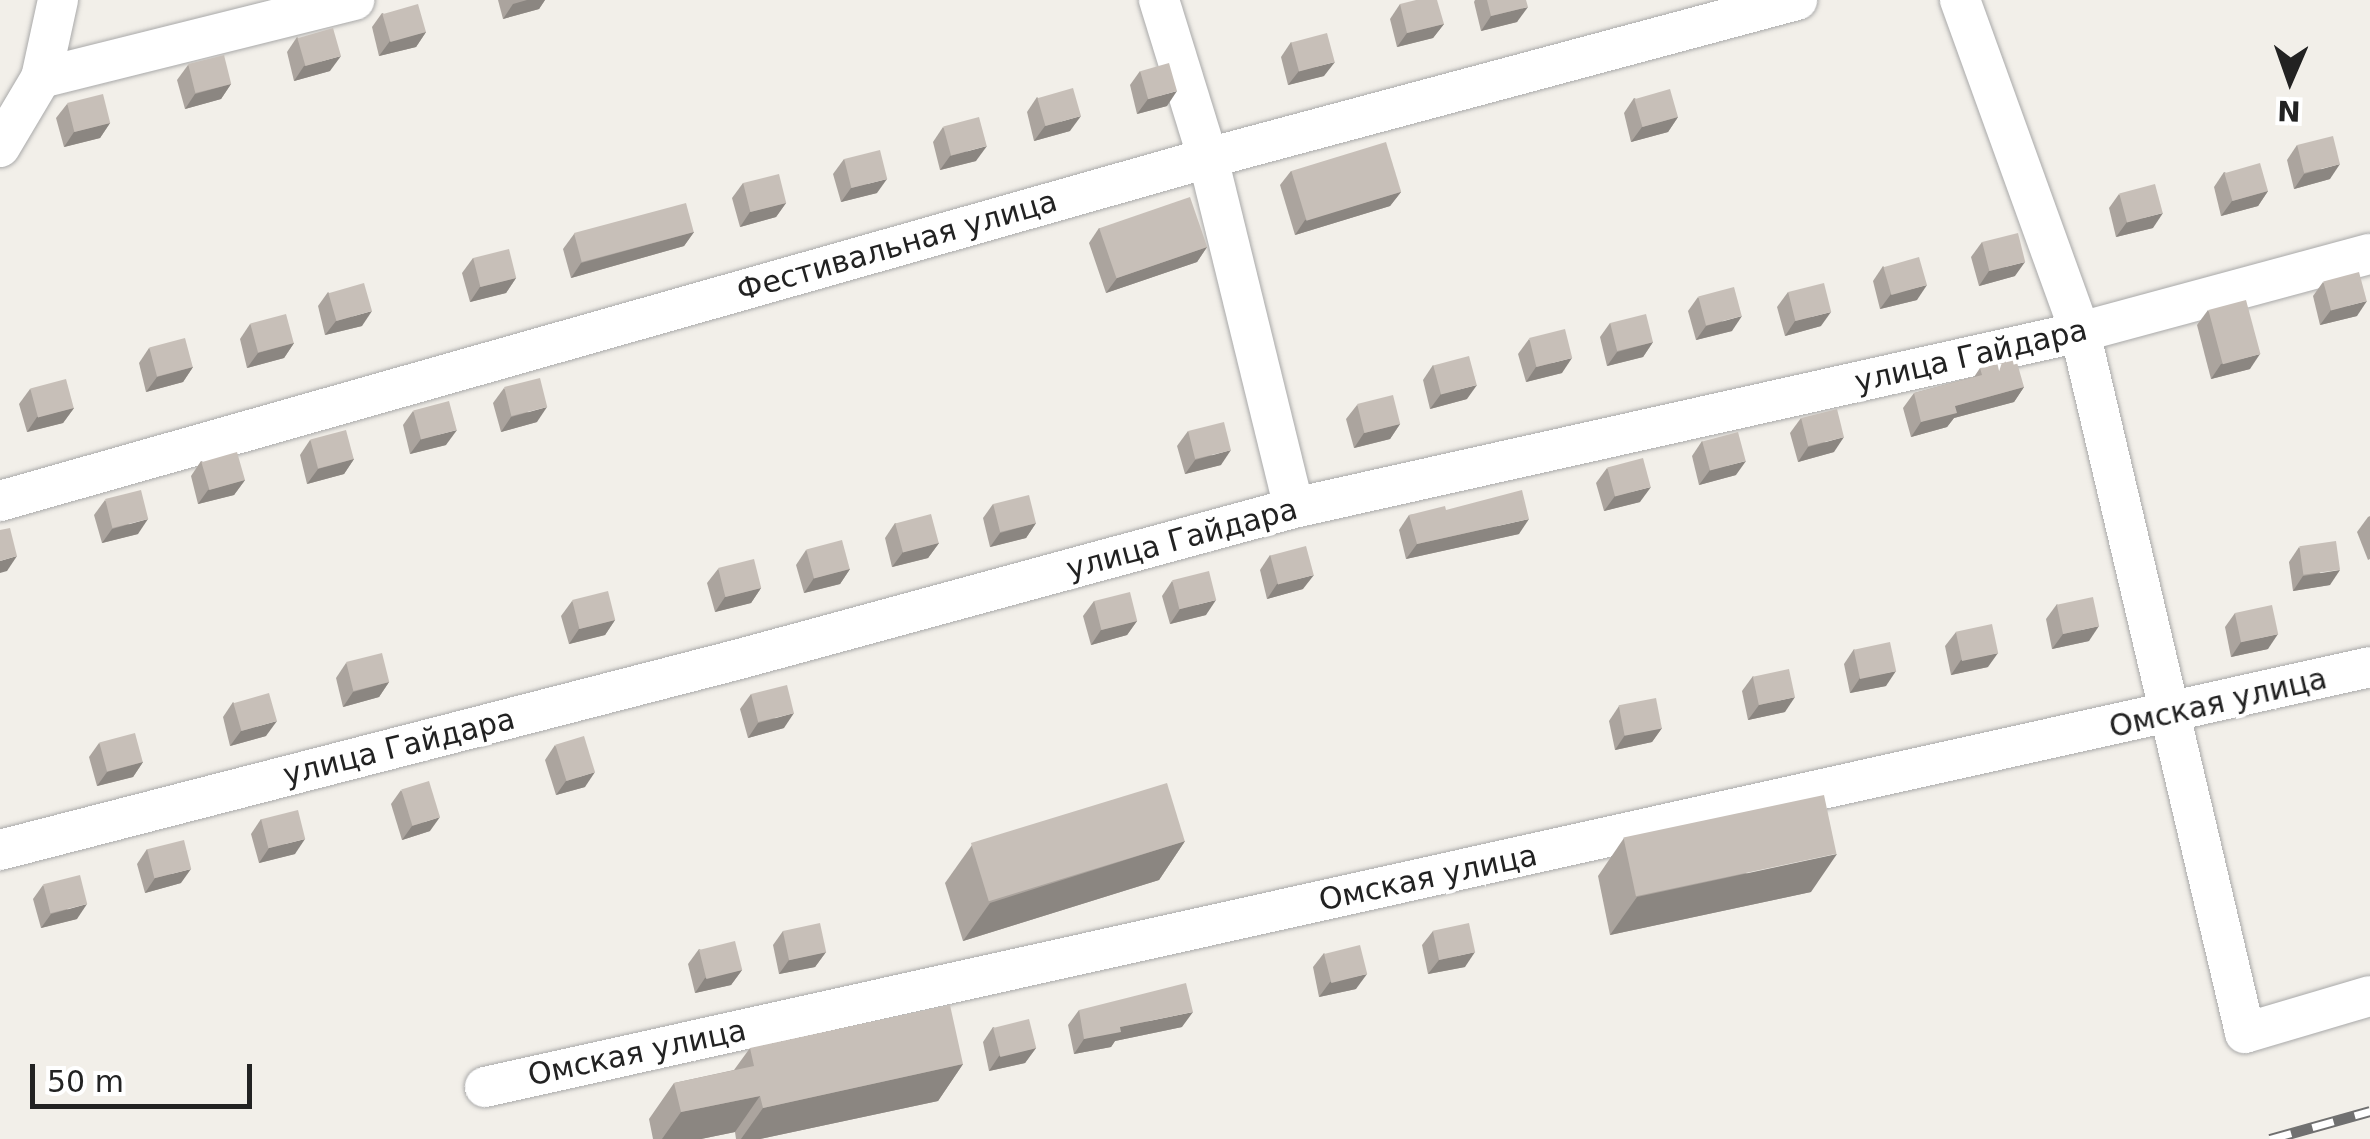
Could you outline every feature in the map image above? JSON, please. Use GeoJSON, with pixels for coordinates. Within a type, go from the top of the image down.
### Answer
{"type":"FeatureCollection","features":[{"type":"Feature","properties":{"kind":"street"},"geometry":{"type":"LineString","coordinates":[[0,147],[41,78],[58,0]]}},
{"type":"Feature","properties":{"kind":"street"},"geometry":{"type":"LineString","coordinates":[[41,78],[354,0]]}},
{"type":"Feature","properties":{"kind":"street"},"geometry":{"type":"LineString","coordinates":[[1159,0],[1208,158],[1294,508]]}},
{"type":"Feature","properties":{"kind":"street","name":"Фестивальная улица"},"geometry":{"type":"LineString","coordinates":[[0,501],[1208,158],[1797,0]]}},
{"type":"Feature","properties":{"kind":"street"},"geometry":{"type":"LineString","coordinates":[[1960,0],[2080,332],[2173,714],[2245,1033],[2370,996]]}},
{"type":"Feature","properties":{"kind":"street","name":"улица Гайдара"},"geometry":{"type":"LineString","coordinates":[[0,850],[736,660],[1294,508],[2080,332],[2370,254]]}},
{"type":"Feature","properties":{"kind":"street","name":"Омская улица"},"geometry":{"type":"LineString","coordinates":[[485,1087],[2173,714],[2370,667]]}},
{"type":"Feature","properties":{"kind":"building"},"geometry":{"type":"Polygon","coordinates":[[[1437,0],[1444,24],[1407,33],[1400,4],[1437,0]]]}},
{"type":"Feature","properties":{"kind":"building"},"geometry":{"type":"Polygon","coordinates":[[[1487,0],[1526,0],[1528,7],[1491,16],[1487,0]]]}},
{"type":"Feature","properties":{"kind":"building"},"geometry":{"type":"Polygon","coordinates":[[[418,4],[426,32],[390,42],[382,14],[418,4]]]}},
{"type":"Feature","properties":{"kind":"building"},"geometry":{"type":"Polygon","coordinates":[[[333,28],[341,56],[305,66],[297,38],[333,28]]]}},
{"type":"Feature","properties":{"kind":"building"},"geometry":{"type":"Polygon","coordinates":[[[1327,33],[1335,62],[1299,72],[1291,43],[1327,33]]]}},
{"type":"Feature","properties":{"kind":"building"},"geometry":{"type":"Polygon","coordinates":[[[224,55],[231,84],[195,93],[188,64],[224,55]]]}},
{"type":"Feature","properties":{"kind":"building"},"geometry":{"type":"Polygon","coordinates":[[[1169,63],[1177,91],[1148,99],[1140,71],[1169,63]]]}},
{"type":"Feature","properties":{"kind":"building"},"geometry":{"type":"Polygon","coordinates":[[[1073,88],[1081,116],[1045,126],[1037,98],[1073,88]]]}},
{"type":"Feature","properties":{"kind":"building"},"geometry":{"type":"Polygon","coordinates":[[[1670,89],[1678,117],[1642,127],[1634,99],[1670,89]]]}},
{"type":"Feature","properties":{"kind":"building"},"geometry":{"type":"Polygon","coordinates":[[[103,94],[110,123],[74,132],[67,103],[103,94]]]}},
{"type":"Feature","properties":{"kind":"building"},"geometry":{"type":"Polygon","coordinates":[[[979,117],[987,146],[951,156],[943,127],[979,117]]]}},
{"type":"Feature","properties":{"kind":"building"},"geometry":{"type":"Polygon","coordinates":[[[2333,136],[2340,164],[2304,173],[2297,145],[2333,136]]]}},
{"type":"Feature","properties":{"kind":"building"},"geometry":{"type":"Polygon","coordinates":[[[1386,142],[1401,192],[1307,221],[1291,171],[1386,142]]]}},
{"type":"Feature","properties":{"kind":"building"},"geometry":{"type":"Polygon","coordinates":[[[880,150],[887,179],[851,188],[844,159],[880,150]]]}},
{"type":"Feature","properties":{"kind":"building"},"geometry":{"type":"Polygon","coordinates":[[[2260,163],[2268,191],[2232,201],[2224,173],[2260,163]]]}},
{"type":"Feature","properties":{"kind":"building"},"geometry":{"type":"Polygon","coordinates":[[[779,174],[786,203],[750,212],[743,183],[779,174]]]}},
{"type":"Feature","properties":{"kind":"building"},"geometry":{"type":"Polygon","coordinates":[[[2155,184],[2163,213],[2127,223],[2119,194],[2155,184]]]}},
{"type":"Feature","properties":{"kind":"building"},"geometry":{"type":"Polygon","coordinates":[[[1190,197],[1207,247],[1116,278],[1099,228],[1190,197]]]}},
{"type":"Feature","properties":{"kind":"building"},"geometry":{"type":"Polygon","coordinates":[[[686,203],[694,232],[582,262],[574,233],[686,203]]]}},
{"type":"Feature","properties":{"kind":"building"},"geometry":{"type":"Polygon","coordinates":[[[2018,233],[2025,262],[1989,271],[1982,242],[2018,233]]]}},
{"type":"Feature","properties":{"kind":"building"},"geometry":{"type":"Polygon","coordinates":[[[509,249],[516,278],[480,287],[473,258],[509,249]]]}},
{"type":"Feature","properties":{"kind":"building"},"geometry":{"type":"Polygon","coordinates":[[[1919,257],[1927,285],[1891,295],[1883,267],[1919,257]]]}},
{"type":"Feature","properties":{"kind":"building"},"geometry":{"type":"Polygon","coordinates":[[[2359,272],[2367,301],[2331,311],[2323,282],[2359,272]]]}},
{"type":"Feature","properties":{"kind":"building"},"geometry":{"type":"Polygon","coordinates":[[[364,283],[372,311],[336,321],[328,293],[364,283]]]}},
{"type":"Feature","properties":{"kind":"building"},"geometry":{"type":"Polygon","coordinates":[[[1824,283],[1831,312],[1795,321],[1788,292],[1824,283]]]}},
{"type":"Feature","properties":{"kind":"building"},"geometry":{"type":"Polygon","coordinates":[[[1734,287],[1742,316],[1706,326],[1698,297],[1734,287]]]}},
{"type":"Feature","properties":{"kind":"building"},"geometry":{"type":"Polygon","coordinates":[[[2246,300],[2260,354],[2223,364],[2208,310],[2246,300]]]}},
{"type":"Feature","properties":{"kind":"building"},"geometry":{"type":"Polygon","coordinates":[[[286,314],[294,343],[258,353],[250,324],[286,314]]]}},
{"type":"Feature","properties":{"kind":"building"},"geometry":{"type":"Polygon","coordinates":[[[1646,314],[1653,342],[1617,351],[1610,323],[1646,314]]]}},
{"type":"Feature","properties":{"kind":"building"},"geometry":{"type":"Polygon","coordinates":[[[1565,329],[1572,358],[1536,367],[1529,338],[1565,329]]]}},
{"type":"Feature","properties":{"kind":"building"},"geometry":{"type":"Polygon","coordinates":[[[185,338],[193,367],[157,377],[149,348],[185,338]]]}},
{"type":"Feature","properties":{"kind":"building"},"geometry":{"type":"Polygon","coordinates":[[[1469,356],[1477,385],[1441,395],[1433,366],[1469,356]]]}},
{"type":"Feature","properties":{"kind":"building"},"geometry":{"type":"Polygon","coordinates":[[[2016,359],[2024,387],[1955,406],[1957,413],[1921,422],[1914,393],[1982,375],[1980,368],[2016,359]]]}},
{"type":"Feature","properties":{"kind":"building"},"geometry":{"type":"Polygon","coordinates":[[[540,378],[547,407],[511,416],[504,387],[540,378]]]}},
{"type":"Feature","properties":{"kind":"building"},"geometry":{"type":"Polygon","coordinates":[[[66,379],[74,408],[38,418],[30,389],[66,379]]]}},
{"type":"Feature","properties":{"kind":"building"},"geometry":{"type":"Polygon","coordinates":[[[1393,395],[1400,424],[1364,433],[1357,404],[1393,395]]]}},
{"type":"Feature","properties":{"kind":"building"},"geometry":{"type":"Polygon","coordinates":[[[449,401],[457,430],[421,440],[413,411],[449,401]]]}},
{"type":"Feature","properties":{"kind":"building"},"geometry":{"type":"Polygon","coordinates":[[[1837,409],[1844,437],[1808,446],[1801,418],[1837,409]]]}},
{"type":"Feature","properties":{"kind":"building"},"geometry":{"type":"Polygon","coordinates":[[[1224,422],[1231,450],[1195,459],[1188,431],[1224,422]]]}},
{"type":"Feature","properties":{"kind":"building"},"geometry":{"type":"Polygon","coordinates":[[[346,430],[354,459],[318,469],[310,440],[346,430]]]}},
{"type":"Feature","properties":{"kind":"building"},"geometry":{"type":"Polygon","coordinates":[[[1738,432],[1746,461],[1710,471],[1702,442],[1738,432]]]}},
{"type":"Feature","properties":{"kind":"building"},"geometry":{"type":"Polygon","coordinates":[[[237,452],[245,480],[209,490],[201,462],[237,452]]]}},
{"type":"Feature","properties":{"kind":"building"},"geometry":{"type":"Polygon","coordinates":[[[1643,458],[1651,487],[1615,497],[1607,468],[1643,458]]]}},
{"type":"Feature","properties":{"kind":"building"},"geometry":{"type":"Polygon","coordinates":[[[141,490],[148,519],[112,528],[105,499],[141,490]]]}},
{"type":"Feature","properties":{"kind":"building"},"geometry":{"type":"Polygon","coordinates":[[[1522,490],[1529,519],[1417,544],[1409,515],[1445,506],[1446,510],[1522,490]]]}},
{"type":"Feature","properties":{"kind":"building"},"geometry":{"type":"Polygon","coordinates":[[[1029,495],[1036,523],[1000,532],[993,504],[1029,495]]]}},
{"type":"Feature","properties":{"kind":"building"},"geometry":{"type":"Polygon","coordinates":[[[931,514],[939,543],[903,553],[895,524],[931,514]]]}},
{"type":"Feature","properties":{"kind":"building"},"geometry":{"type":"Polygon","coordinates":[[[10,528],[17,556],[0,561],[0,530],[10,528]]]}},
{"type":"Feature","properties":{"kind":"building"},"geometry":{"type":"Polygon","coordinates":[[[842,540],[850,569],[814,579],[806,550],[842,540]]]}},
{"type":"Feature","properties":{"kind":"building"},"geometry":{"type":"Polygon","coordinates":[[[2336,541],[2340,570],[2303,575],[2299,546],[2336,541]]]}},
{"type":"Feature","properties":{"kind":"building"},"geometry":{"type":"Polygon","coordinates":[[[1306,546],[1314,575],[1278,585],[1270,556],[1306,546]]]}},
{"type":"Feature","properties":{"kind":"building"},"geometry":{"type":"Polygon","coordinates":[[[754,559],[761,588],[725,597],[718,568],[754,559]]]}},
{"type":"Feature","properties":{"kind":"building"},"geometry":{"type":"Polygon","coordinates":[[[1209,571],[1216,600],[1179,609],[1172,580],[1209,571]]]}},
{"type":"Feature","properties":{"kind":"building"},"geometry":{"type":"Polygon","coordinates":[[[608,591],[615,620],[579,629],[572,600],[608,591]]]}},
{"type":"Feature","properties":{"kind":"building"},"geometry":{"type":"Polygon","coordinates":[[[1130,592],[1137,621],[1101,630],[1094,601],[1130,592]]]}},
{"type":"Feature","properties":{"kind":"building"},"geometry":{"type":"Polygon","coordinates":[[[2093,597],[2099,626],[2063,634],[2057,605],[2093,597]]]}},
{"type":"Feature","properties":{"kind":"building"},"geometry":{"type":"Polygon","coordinates":[[[2272,605],[2278,634],[2241,642],[2235,613],[2272,605]]]}},
{"type":"Feature","properties":{"kind":"building"},"geometry":{"type":"Polygon","coordinates":[[[1992,624],[1998,653],[1962,661],[1956,632],[1992,624]]]}},
{"type":"Feature","properties":{"kind":"building"},"geometry":{"type":"Polygon","coordinates":[[[1890,642],[1896,671],[1860,679],[1854,650],[1890,642]]]}},
{"type":"Feature","properties":{"kind":"building"},"geometry":{"type":"Polygon","coordinates":[[[382,653],[389,682],[353,691],[346,662],[382,653]]]}},
{"type":"Feature","properties":{"kind":"building"},"geometry":{"type":"Polygon","coordinates":[[[1789,669],[1795,697],[1759,705],[1753,677],[1789,669]]]}},
{"type":"Feature","properties":{"kind":"building"},"geometry":{"type":"Polygon","coordinates":[[[787,685],[794,713],[758,722],[751,694],[787,685]]]}},
{"type":"Feature","properties":{"kind":"building"},"geometry":{"type":"Polygon","coordinates":[[[269,693],[277,721],[241,731],[233,703],[269,693]]]}},
{"type":"Feature","properties":{"kind":"building"},"geometry":{"type":"Polygon","coordinates":[[[1656,698],[1662,728],[1625,736],[1619,705],[1656,698]]]}},
{"type":"Feature","properties":{"kind":"building"},"geometry":{"type":"Polygon","coordinates":[[[135,733],[143,762],[107,772],[99,743],[135,733]]]}},
{"type":"Feature","properties":{"kind":"building"},"geometry":{"type":"Polygon","coordinates":[[[584,736],[595,772],[566,781],[555,745],[584,736]]]}},
{"type":"Feature","properties":{"kind":"building"},"geometry":{"type":"Polygon","coordinates":[[[429,781],[440,817],[412,826],[401,789],[429,781]]]}},
{"type":"Feature","properties":{"kind":"building"},"geometry":{"type":"Polygon","coordinates":[[[1167,783],[1185,841],[989,901],[971,843],[1167,783]]]}},
{"type":"Feature","properties":{"kind":"building"},"geometry":{"type":"Polygon","coordinates":[[[1824,795],[1836,854],[1636,896],[1623,838],[1824,795]]]}},
{"type":"Feature","properties":{"kind":"building"},"geometry":{"type":"Polygon","coordinates":[[[298,810],[305,839],[268,848],[261,819],[298,810]]]}},
{"type":"Feature","properties":{"kind":"building"},"geometry":{"type":"Polygon","coordinates":[[[184,840],[191,869],[154,878],[147,849],[184,840]]]}},
{"type":"Feature","properties":{"kind":"building"},"geometry":{"type":"Polygon","coordinates":[[[80,875],[87,904],[50,913],[43,884],[80,875]]]}},
{"type":"Feature","properties":{"kind":"building"},"geometry":{"type":"Polygon","coordinates":[[[820,923],[826,952],[789,960],[783,931],[820,923]]]}},
{"type":"Feature","properties":{"kind":"building"},"geometry":{"type":"Polygon","coordinates":[[[1469,923],[1475,952],[1439,960],[1433,931],[1469,923]]]}},
{"type":"Feature","properties":{"kind":"building"},"geometry":{"type":"Polygon","coordinates":[[[735,941],[742,970],[706,979],[699,950],[735,941]]]}},
{"type":"Feature","properties":{"kind":"building"},"geometry":{"type":"Polygon","coordinates":[[[1360,945],[1367,974],[1331,983],[1324,954],[1360,945]]]}},
{"type":"Feature","properties":{"kind":"building"},"geometry":{"type":"Polygon","coordinates":[[[1186,983],[1193,1012],[1084,1039],[1079,1010],[1186,983]]]}},
{"type":"Feature","properties":{"kind":"building"},"geometry":{"type":"Polygon","coordinates":[[[950,1005],[963,1064],[763,1108],[760,1096],[681,1112],[674,1083],[754,1066],[750,1048],[950,1005]]]}},
{"type":"Feature","properties":{"kind":"building"},"geometry":{"type":"Polygon","coordinates":[[[1029,1019],[1036,1048],[1000,1057],[993,1028],[1029,1019]]]}},
{"type":"Feature","properties":{"kind":"railway"},"geometry":{"type":"LineString","coordinates":[[2270,1139],[2370,1111]]}}]}
